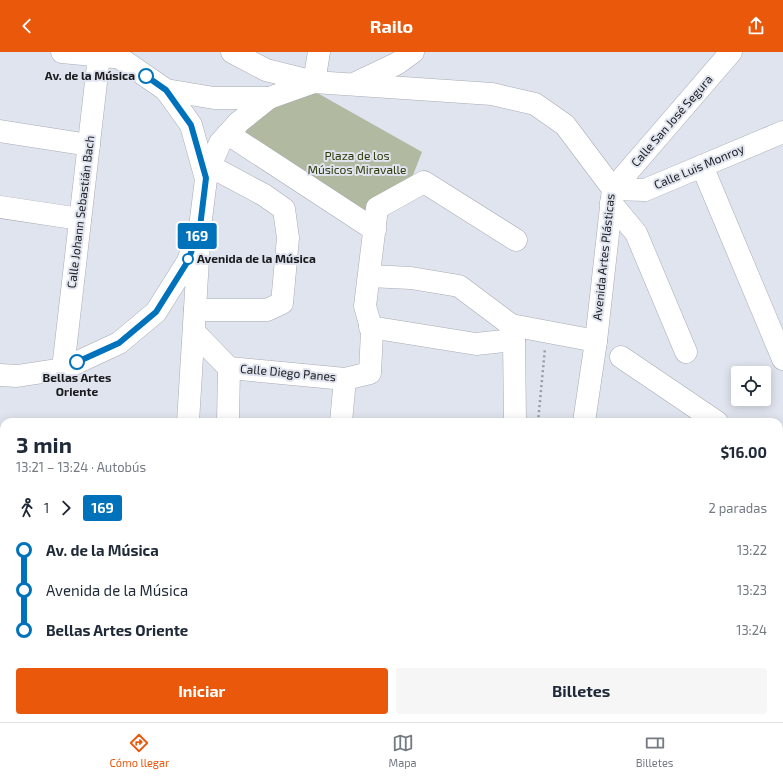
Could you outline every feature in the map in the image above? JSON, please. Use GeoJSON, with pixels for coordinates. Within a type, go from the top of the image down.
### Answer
{"type":"FeatureCollection","features":[{"type":"Feature","properties":{"kind":"street"},"geometry":{"type":"LineString","coordinates":[[62,52],[110,55],[166,90],[191,125],[208,172],[200,227],[188,418]]}},
{"type":"Feature","properties":{"kind":"street","name":"Avenida Artes Plásticas"},"geometry":{"type":"LineString","coordinates":[[232,52],[266,70],[314,82],[492,94],[535,104],[565,125],[612,196],[596,341],[585,418]]}},
{"type":"Feature","properties":{"kind":"street"},"geometry":{"type":"LineString","coordinates":[[314,82],[319,52]]}},
{"type":"Feature","properties":{"kind":"street"},"geometry":{"type":"LineString","coordinates":[[355,84],[398,63],[413,52]]}},
{"type":"Feature","properties":{"kind":"street","name":"Calle San José Segura"},"geometry":{"type":"LineString","coordinates":[[612,196],[731,52]]}},
{"type":"Feature","properties":{"kind":"street","name":"Calle Johann Sebastián Bach"},"geometry":{"type":"LineString","coordinates":[[63,369],[89,145],[110,55]]}},
{"type":"Feature","properties":{"kind":"street","name":"Avenida Artes Plásticas"},"geometry":{"type":"LineString","coordinates":[[208,172],[220,143],[238,122],[269,98],[314,82]]}},
{"type":"Feature","properties":{"kind":"street","name":"Avenida Artes Plásticas"},"geometry":{"type":"LineString","coordinates":[[166,90],[214,98],[269,98]]}},
{"type":"Feature","properties":{"kind":"street"},"geometry":{"type":"LineString","coordinates":[[0,131],[89,145]]}},
{"type":"Feature","properties":{"kind":"street","name":"Calle Luis Monroy"},"geometry":{"type":"LineString","coordinates":[[612,196],[645,190],[783,132]]}},
{"type":"Feature","properties":{"kind":"street"},"geometry":{"type":"LineString","coordinates":[[228,134],[374,230]]}},
{"type":"Feature","properties":{"kind":"street"},"geometry":{"type":"LineString","coordinates":[[702,166],[783,359]]}},
{"type":"Feature","properties":{"kind":"street"},"geometry":{"type":"LineString","coordinates":[[195,310],[267,310],[282,303],[288,238],[284,210],[264,195],[208,172]]}},
{"type":"Feature","properties":{"kind":"street"},"geometry":{"type":"LineString","coordinates":[[516,240],[424,182],[377,208],[369,276],[369,321],[476,344],[512,333],[546,332],[596,341]]}},
{"type":"Feature","properties":{"kind":"street"},"geometry":{"type":"LineString","coordinates":[[612,196],[636,233],[686,352]]}},
{"type":"Feature","properties":{"kind":"street"},"geometry":{"type":"LineString","coordinates":[[0,207],[80,219]]}},
{"type":"Feature","properties":{"kind":"street"},"geometry":{"type":"LineString","coordinates":[[0,375],[17,376],[63,369],[119,343],[156,312],[188,261],[200,227]]}},
{"type":"Feature","properties":{"kind":"street"},"geometry":{"type":"LineString","coordinates":[[369,276],[411,278],[459,286],[492,312],[512,333],[515,418]]}},
{"type":"Feature","properties":{"kind":"street","name":"Calle Diego Panes"},"geometry":{"type":"LineString","coordinates":[[229,368],[345,378],[370,372],[369,321]]}},
{"type":"Feature","properties":{"kind":"street"},"geometry":{"type":"LineString","coordinates":[[194,332],[229,368],[228,418]]}},
{"type":"Feature","properties":{"kind":"street"},"geometry":{"type":"LineString","coordinates":[[621,357],[711,418]]}},
{"type":"Feature","properties":{"kind":"street"},"geometry":{"type":"LineString","coordinates":[[341,418],[345,378]]}},
{"type":"Feature","properties":{"kind":"path"},"geometry":{"type":"LineString","coordinates":[[538,418],[546,332]]}},
{"type":"Feature","properties":{"kind":"green space","name":"Plaza de los Músicos Miravalle"},"geometry":{"type":"Polygon","coordinates":[[[312,90],[422,152],[413,175],[375,206],[367,221],[239,135],[271,105],[312,90]]]}},
{"type":"Feature","properties":{"kind":"bus line","name":"169"},"geometry":{"type":"LineString","coordinates":[[77,362],[119,343],[156,312],[188,261],[200,227],[206,178],[191,125],[166,90],[146,76]]}},
{"type":"Feature","properties":{"kind":"place","name":"Av. de la Música"},"geometry":{"type":"Point","coordinates":[146,76]}},
{"type":"Feature","properties":{"kind":"place","name":"Avenida de la Música"},"geometry":{"type":"Point","coordinates":[188,259]}},
{"type":"Feature","properties":{"kind":"place","name":"Bellas Artes Oriente"},"geometry":{"type":"Point","coordinates":[77,362]}}]}
